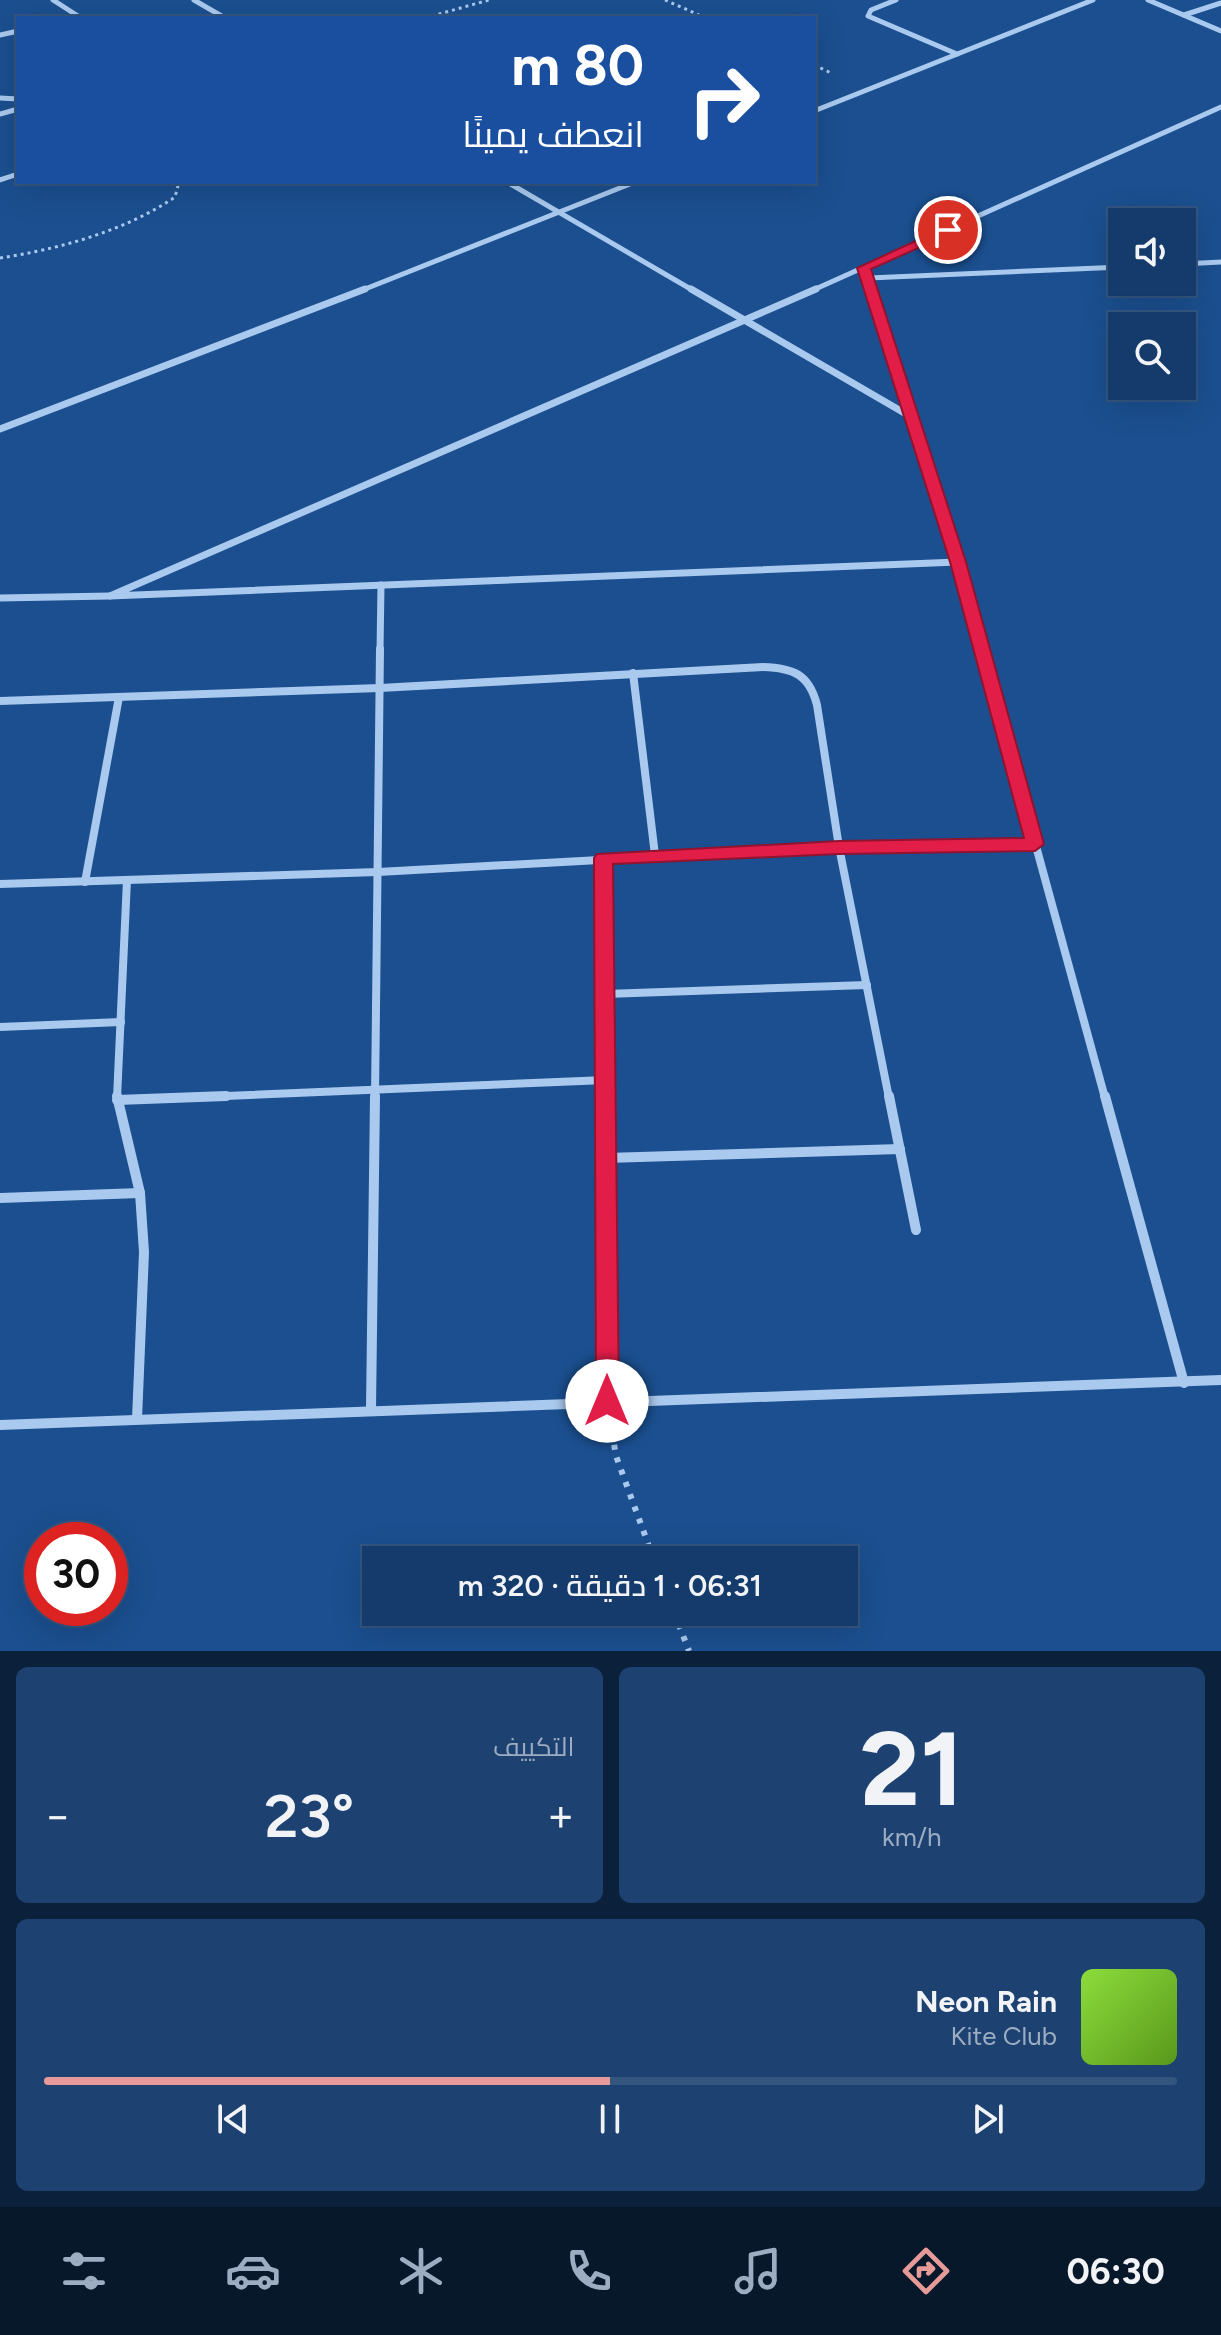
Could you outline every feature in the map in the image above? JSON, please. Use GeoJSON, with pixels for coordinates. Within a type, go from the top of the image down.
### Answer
{"type":"FeatureCollection","features":[{"type":"Feature","properties":{"kind":"street"},"geometry":{"type":"LineString","coordinates":[[53,0],[78,16]]}},
{"type":"Feature","properties":{"kind":"street"},"geometry":{"type":"LineString","coordinates":[[194,0],[222,16]]}},
{"type":"Feature","properties":{"kind":"street"},"geometry":{"type":"LineString","coordinates":[[896,0],[871,10],[868,16],[957,54]]}},
{"type":"Feature","properties":{"kind":"street"},"geometry":{"type":"LineString","coordinates":[[816,110],[1093,0]]}},
{"type":"Feature","properties":{"kind":"street"},"geometry":{"type":"LineString","coordinates":[[1148,0],[1221,31]]}},
{"type":"Feature","properties":{"kind":"street"},"geometry":{"type":"LineString","coordinates":[[1184,15],[1221,3]]}},
{"type":"Feature","properties":{"kind":"street"},"geometry":{"type":"LineString","coordinates":[[110,596],[864,268],[1221,107]]}},
{"type":"Feature","properties":{"kind":"street"},"geometry":{"type":"LineString","coordinates":[[511,184],[914,419]]}},
{"type":"Feature","properties":{"kind":"street"},"geometry":{"type":"LineString","coordinates":[[0,429],[217,348],[630,184]]}},
{"type":"Feature","properties":{"kind":"street"},"geometry":{"type":"LineString","coordinates":[[1196,263],[1221,262]]}},
{"type":"Feature","properties":{"kind":"street"},"geometry":{"type":"LineString","coordinates":[[864,268],[958,562],[1184,1383]]}},
{"type":"Feature","properties":{"kind":"street"},"geometry":{"type":"LineString","coordinates":[[869,278],[1108,268]]}},
{"type":"Feature","properties":{"kind":"street"},"geometry":{"type":"LineString","coordinates":[[0,598],[958,562]]}},
{"type":"Feature","properties":{"kind":"street"},"geometry":{"type":"LineString","coordinates":[[371,1409],[381,585]]}},
{"type":"Feature","properties":{"kind":"street"},"geometry":{"type":"LineString","coordinates":[[0,701],[380,688],[777,667],[807,677],[817,705],[839,847],[916,1230]]}},
{"type":"Feature","properties":{"kind":"street"},"geometry":{"type":"LineString","coordinates":[[633,673],[655,855]]}},
{"type":"Feature","properties":{"kind":"street"},"geometry":{"type":"LineString","coordinates":[[85,882],[119,697]]}},
{"type":"Feature","properties":{"kind":"street"},"geometry":{"type":"LineString","coordinates":[[0,884],[378,872],[839,847],[1035,844]]}},
{"type":"Feature","properties":{"kind":"street"},"geometry":{"type":"LineString","coordinates":[[603,858],[607,1401]]}},
{"type":"Feature","properties":{"kind":"street"},"geometry":{"type":"LineString","coordinates":[[127,880],[117,1100],[140,1193],[144,1252],[137,1419]]}},
{"type":"Feature","properties":{"kind":"street"},"geometry":{"type":"LineString","coordinates":[[605,994],[867,985]]}},
{"type":"Feature","properties":{"kind":"street"},"geometry":{"type":"LineString","coordinates":[[0,1027],[121,1022]]}},
{"type":"Feature","properties":{"kind":"street"},"geometry":{"type":"LineString","coordinates":[[117,1100],[606,1080]]}},
{"type":"Feature","properties":{"kind":"street"},"geometry":{"type":"LineString","coordinates":[[606,1158],[900,1149]]}},
{"type":"Feature","properties":{"kind":"street"},"geometry":{"type":"LineString","coordinates":[[0,1198],[140,1193]]}},
{"type":"Feature","properties":{"kind":"street"},"geometry":{"type":"LineString","coordinates":[[0,1425],[1221,1380]]}},
{"type":"Feature","properties":{"kind":"path"},"geometry":{"type":"LineString","coordinates":[[432,16],[489,0]]}},
{"type":"Feature","properties":{"kind":"path"},"geometry":{"type":"LineString","coordinates":[[665,0],[701,16]]}},
{"type":"Feature","properties":{"kind":"path"},"geometry":{"type":"LineString","coordinates":[[0,258],[58,246],[153,211],[175,197],[178,184]]}},
{"type":"Feature","properties":{"kind":"path"},"geometry":{"type":"LineString","coordinates":[[607,1401],[616,1456],[649,1546]]}},
{"type":"Feature","properties":{"kind":"path"},"geometry":{"type":"LineString","coordinates":[[679,1626],[689,1651]]}},
{"type":"Feature","properties":{"kind":"route"},"geometry":{"type":"LineString","coordinates":[[607,1401],[603,858],[839,847],[1035,844],[958,562],[864,268],[948,230]]}}]}
